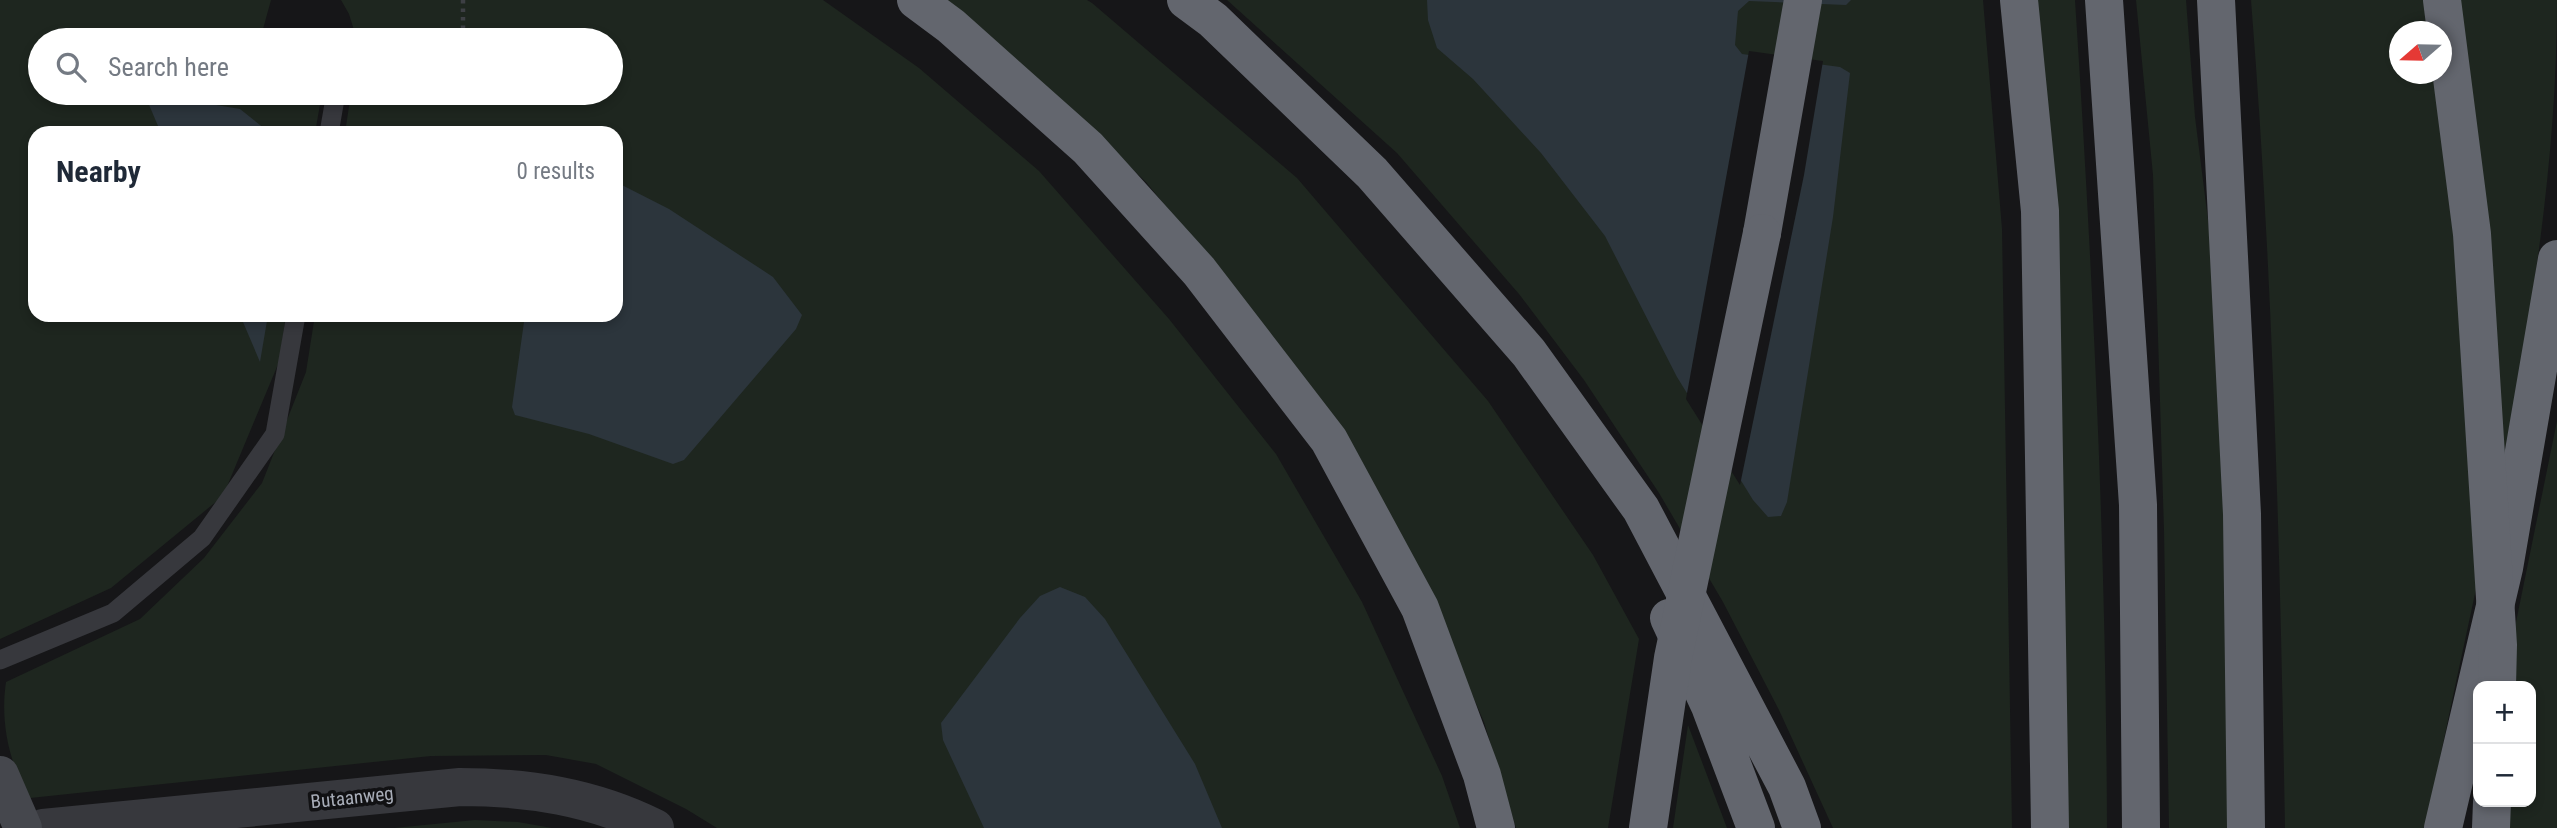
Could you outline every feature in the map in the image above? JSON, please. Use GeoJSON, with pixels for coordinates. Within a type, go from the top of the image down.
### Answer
{"type":"FeatureCollection","features":[{"type":"Feature","properties":{"kind":"highway"},"geometry":{"type":"LineString","coordinates":[[916,0],[951,26],[1088,148],[1199,271],[1329,440],[1420,608],[1482,775],[1496,828]]}},
{"type":"Feature","properties":{"kind":"highway"},"geometry":{"type":"LineString","coordinates":[[1186,0],[1213,20],[1372,173],[1529,353],[1641,509],[1787,787],[1802,828]]}},
{"type":"Feature","properties":{"kind":"highway"},"geometry":{"type":"LineString","coordinates":[[1648,828],[1675,645],[1762,233],[1803,0]]}},
{"type":"Feature","properties":{"kind":"highway"},"geometry":{"type":"LineString","coordinates":[[2019,0],[2040,211],[2050,828]]}},
{"type":"Feature","properties":{"kind":"highway"},"geometry":{"type":"LineString","coordinates":[[2104,0],[2138,505],[2141,828]]}},
{"type":"Feature","properties":{"kind":"highway"},"geometry":{"type":"LineString","coordinates":[[2216,0],[2242,514],[2246,828]]}},
{"type":"Feature","properties":{"kind":"highway"},"geometry":{"type":"LineString","coordinates":[[2442,0],[2472,234],[2498,645],[2497,681]]}},
{"type":"Feature","properties":{"kind":"highway"},"geometry":{"type":"LineString","coordinates":[[2443,828],[2504,568],[2557,259]]}},
{"type":"Feature","properties":{"kind":"highway"},"geometry":{"type":"LineString","coordinates":[[1529,353],[1634,544],[1710,706],[1756,828]]}},
{"type":"Feature","properties":{"kind":"highway"},"geometry":{"type":"LineString","coordinates":[[2491,828],[2492,807]]}},
{"type":"Feature","properties":{"kind":"main road"},"geometry":{"type":"LineString","coordinates":[[0,775],[23,828]]}},
{"type":"Feature","properties":{"kind":"street","name":"Butaanweg"},"geometry":{"type":"LineString","coordinates":[[43,828],[460,787],[508,787],[584,801],[628,815],[655,828]]}},
{"type":"Feature","properties":{"kind":"lane"},"geometry":{"type":"LineString","coordinates":[[330,126],[334,105]]}},
{"type":"Feature","properties":{"kind":"lane"},"geometry":{"type":"LineString","coordinates":[[0,660],[113,613],[202,538],[275,434],[295,322]]}},
{"type":"Feature","properties":{"kind":"path"},"geometry":{"type":"LineString","coordinates":[[463,0],[464,28]]}},
{"type":"Feature","properties":{"kind":"shaded area"},"geometry":{"type":"Polygon","coordinates":[[[0,0],[271,0],[263,28],[28,28],[28,105],[320,105],[316,126],[28,126],[28,322],[285,322],[279,362],[223,496],[111,588],[0,639],[0,0]]]}},
{"type":"Feature","properties":{"kind":"shaded area"},"geometry":{"type":"Polygon","coordinates":[[[341,0],[823,0],[919,68],[1039,171],[1169,319],[1276,454],[1362,602],[1442,776],[1460,828],[717,828],[686,809],[596,764],[546,755],[431,756],[30,798],[17,771],[8,742],[4,712],[6,682],[140,619],[204,558],[262,483],[306,372],[314,322],[623,322],[623,126],[346,126],[349,105],[623,105],[623,28],[353,28],[341,0]]]}},
{"type":"Feature","properties":{"kind":"shaded area"},"geometry":{"type":"Polygon","coordinates":[[[942,0],[1087,0],[1092,3],[1297,178],[1488,401],[1593,555],[1639,639],[1608,828],[1516,828],[1484,722],[1417,567],[1303,376],[1146,182],[1009,53],[942,0]]]}},
{"type":"Feature","properties":{"kind":"shaded area"},"geometry":{"type":"Polygon","coordinates":[[[1227,0],[1983,0],[2002,229],[2012,828],[1833,828],[1779,710],[1723,602],[1659,493],[1584,380],[1519,294],[1397,153],[1227,0]]]}},
{"type":"Feature","properties":{"kind":"shaded area"},"geometry":{"type":"Polygon","coordinates":[[[1427,0],[1851,0],[1846,5],[1749,1],[1738,11],[1735,45],[1742,54],[1840,67],[1850,73],[1833,217],[1787,502],[1781,516],[1768,517],[1753,500],[1677,377],[1605,236],[1541,153],[1473,79],[1437,48],[1428,20],[1427,0]]]}},
{"type":"Feature","properties":{"kind":"shaded area"},"geometry":{"type":"Polygon","coordinates":[[[2037,0],[2075,0],[2097,414],[2107,828],[2067,828],[2037,0]]]}},
{"type":"Feature","properties":{"kind":"shaded area"},"geometry":{"type":"Polygon","coordinates":[[[2136,0],[2186,0],[2195,117],[2219,307],[2232,828],[2169,828],[2164,530],[2153,175],[2136,0]]]}},
{"type":"Feature","properties":{"kind":"shaded area"},"geometry":{"type":"Polygon","coordinates":[[[2251,0],[2557,0],[2554,105],[2530,313],[2491,520],[2426,828],[2285,828],[2281,621],[2265,207],[2251,0]]]}},
{"type":"Feature","properties":{"kind":"shaded area"},"geometry":{"type":"Polygon","coordinates":[[[149,105],[216,105],[240,109],[261,126],[158,126],[149,105]]]}},
{"type":"Feature","properties":{"kind":"shaded area"},"geometry":{"type":"Polygon","coordinates":[[[623,186],[669,209],[773,277],[802,315],[796,329],[684,460],[673,464],[589,434],[515,415],[512,407],[524,322],[623,322],[623,186]]]}},
{"type":"Feature","properties":{"kind":"shaded area"},"geometry":{"type":"Polygon","coordinates":[[[243,322],[267,322],[260,362],[243,322]]]}},
{"type":"Feature","properties":{"kind":"shaded area"},"geometry":{"type":"Polygon","coordinates":[[[2557,421],[2557,828],[2472,828],[2477,807],[2536,807],[2536,681],[2504,681],[2557,421]]]}},
{"type":"Feature","properties":{"kind":"shaded area"},"geometry":{"type":"Polygon","coordinates":[[[1060,587],[1085,597],[1105,619],[1195,764],[1222,828],[984,828],[943,740],[941,723],[1020,618],[1040,596],[1060,587]]]}},
{"type":"Feature","properties":{"kind":"shaded area"},"geometry":{"type":"Polygon","coordinates":[[[1688,725],[1727,828],[1673,828],[1688,725]]]}},
{"type":"Feature","properties":{"kind":"shaded area"},"geometry":{"type":"Polygon","coordinates":[[[475,820],[518,822],[552,828],[394,828],[475,820]]]}},
{"type":"Feature","properties":{"kind":"pier"},"geometry":{"type":"Polygon","coordinates":[[[1749,51],[1823,61],[1804,175],[1740,485],[1686,399],[1749,51]]]}}]}
